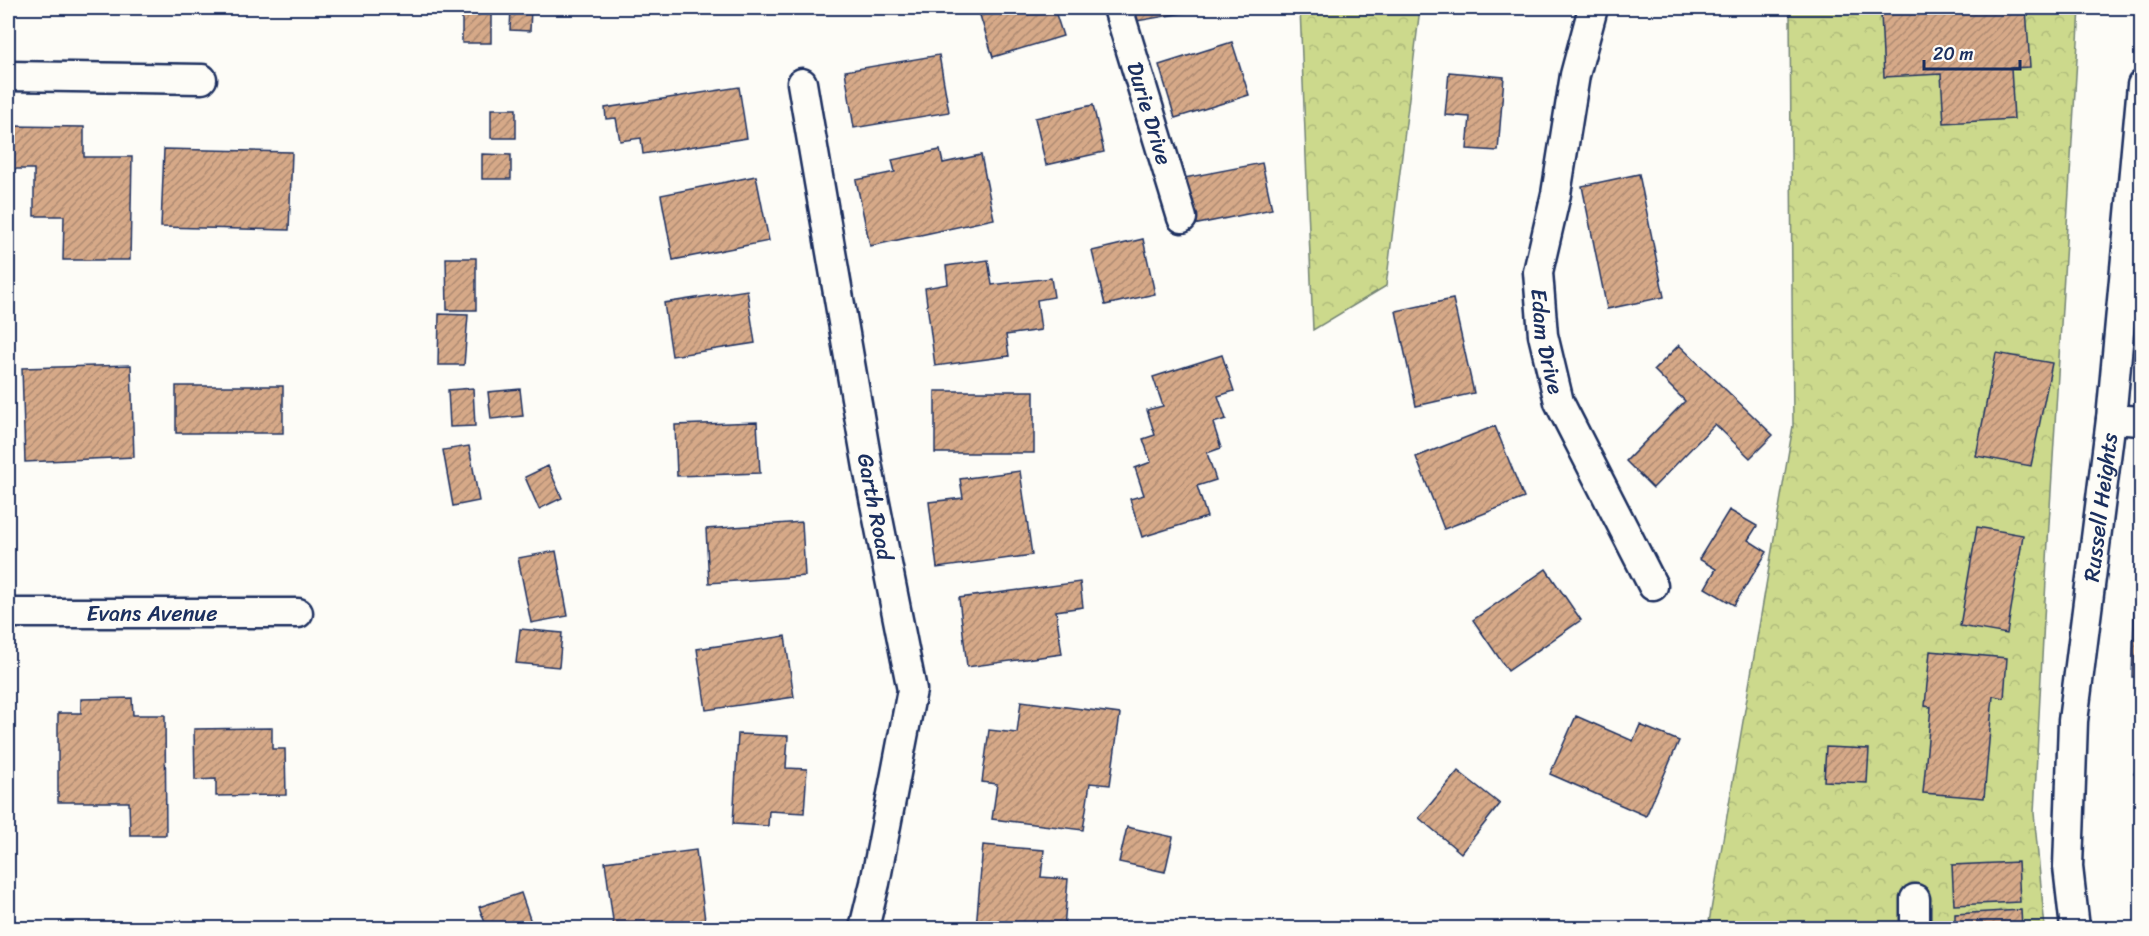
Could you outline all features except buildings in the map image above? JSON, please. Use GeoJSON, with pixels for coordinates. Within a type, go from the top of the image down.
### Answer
{"type":"FeatureCollection","features":[{"type":"Feature","properties":{"kind":"street","name":"Durie Drive"},"geometry":{"type":"LineString","coordinates":[[1118,8],[1182,218]]}},
{"type":"Feature","properties":{"kind":"street","name":"Edam Drive"},"geometry":{"type":"LineString","coordinates":[[1593,8],[1575,75],[1556,195],[1538,272],[1543,335],[1559,402],[1653,586]]}},
{"type":"Feature","properties":{"kind":"street"},"geometry":{"type":"LineString","coordinates":[[8,76],[202,79]]}},
{"type":"Feature","properties":{"kind":"street","name":"Garth Road"},"geometry":{"type":"LineString","coordinates":[[802,83],[868,468],[912,690],[875,883],[864,928]]}},
{"type":"Feature","properties":{"kind":"street","name":"Russell Heights"},"geometry":{"type":"LineString","coordinates":[[2075,928],[2068,867],[2073,721],[2111,419],[2142,85]]}},
{"type":"Feature","properties":{"kind":"street"},"geometry":{"type":"LineString","coordinates":[[2111,419],[2142,421]]}},
{"type":"Feature","properties":{"kind":"street","name":"Evans Avenue"},"geometry":{"type":"LineString","coordinates":[[8,613],[298,613]]}},
{"type":"Feature","properties":{"kind":"street"},"geometry":{"type":"LineString","coordinates":[[1915,899],[1915,928]]}},
{"type":"Feature","properties":{"kind":"green space"},"geometry":{"type":"Polygon","coordinates":[[[1300,8],[1420,8],[1386,286],[1313,330],[1300,8]]]}},
{"type":"Feature","properties":{"kind":"green space"},"geometry":{"type":"Polygon","coordinates":[[[1790,8],[2080,8],[2034,813],[2045,928],[1708,928],[1793,426],[1790,8]]]}}]}
